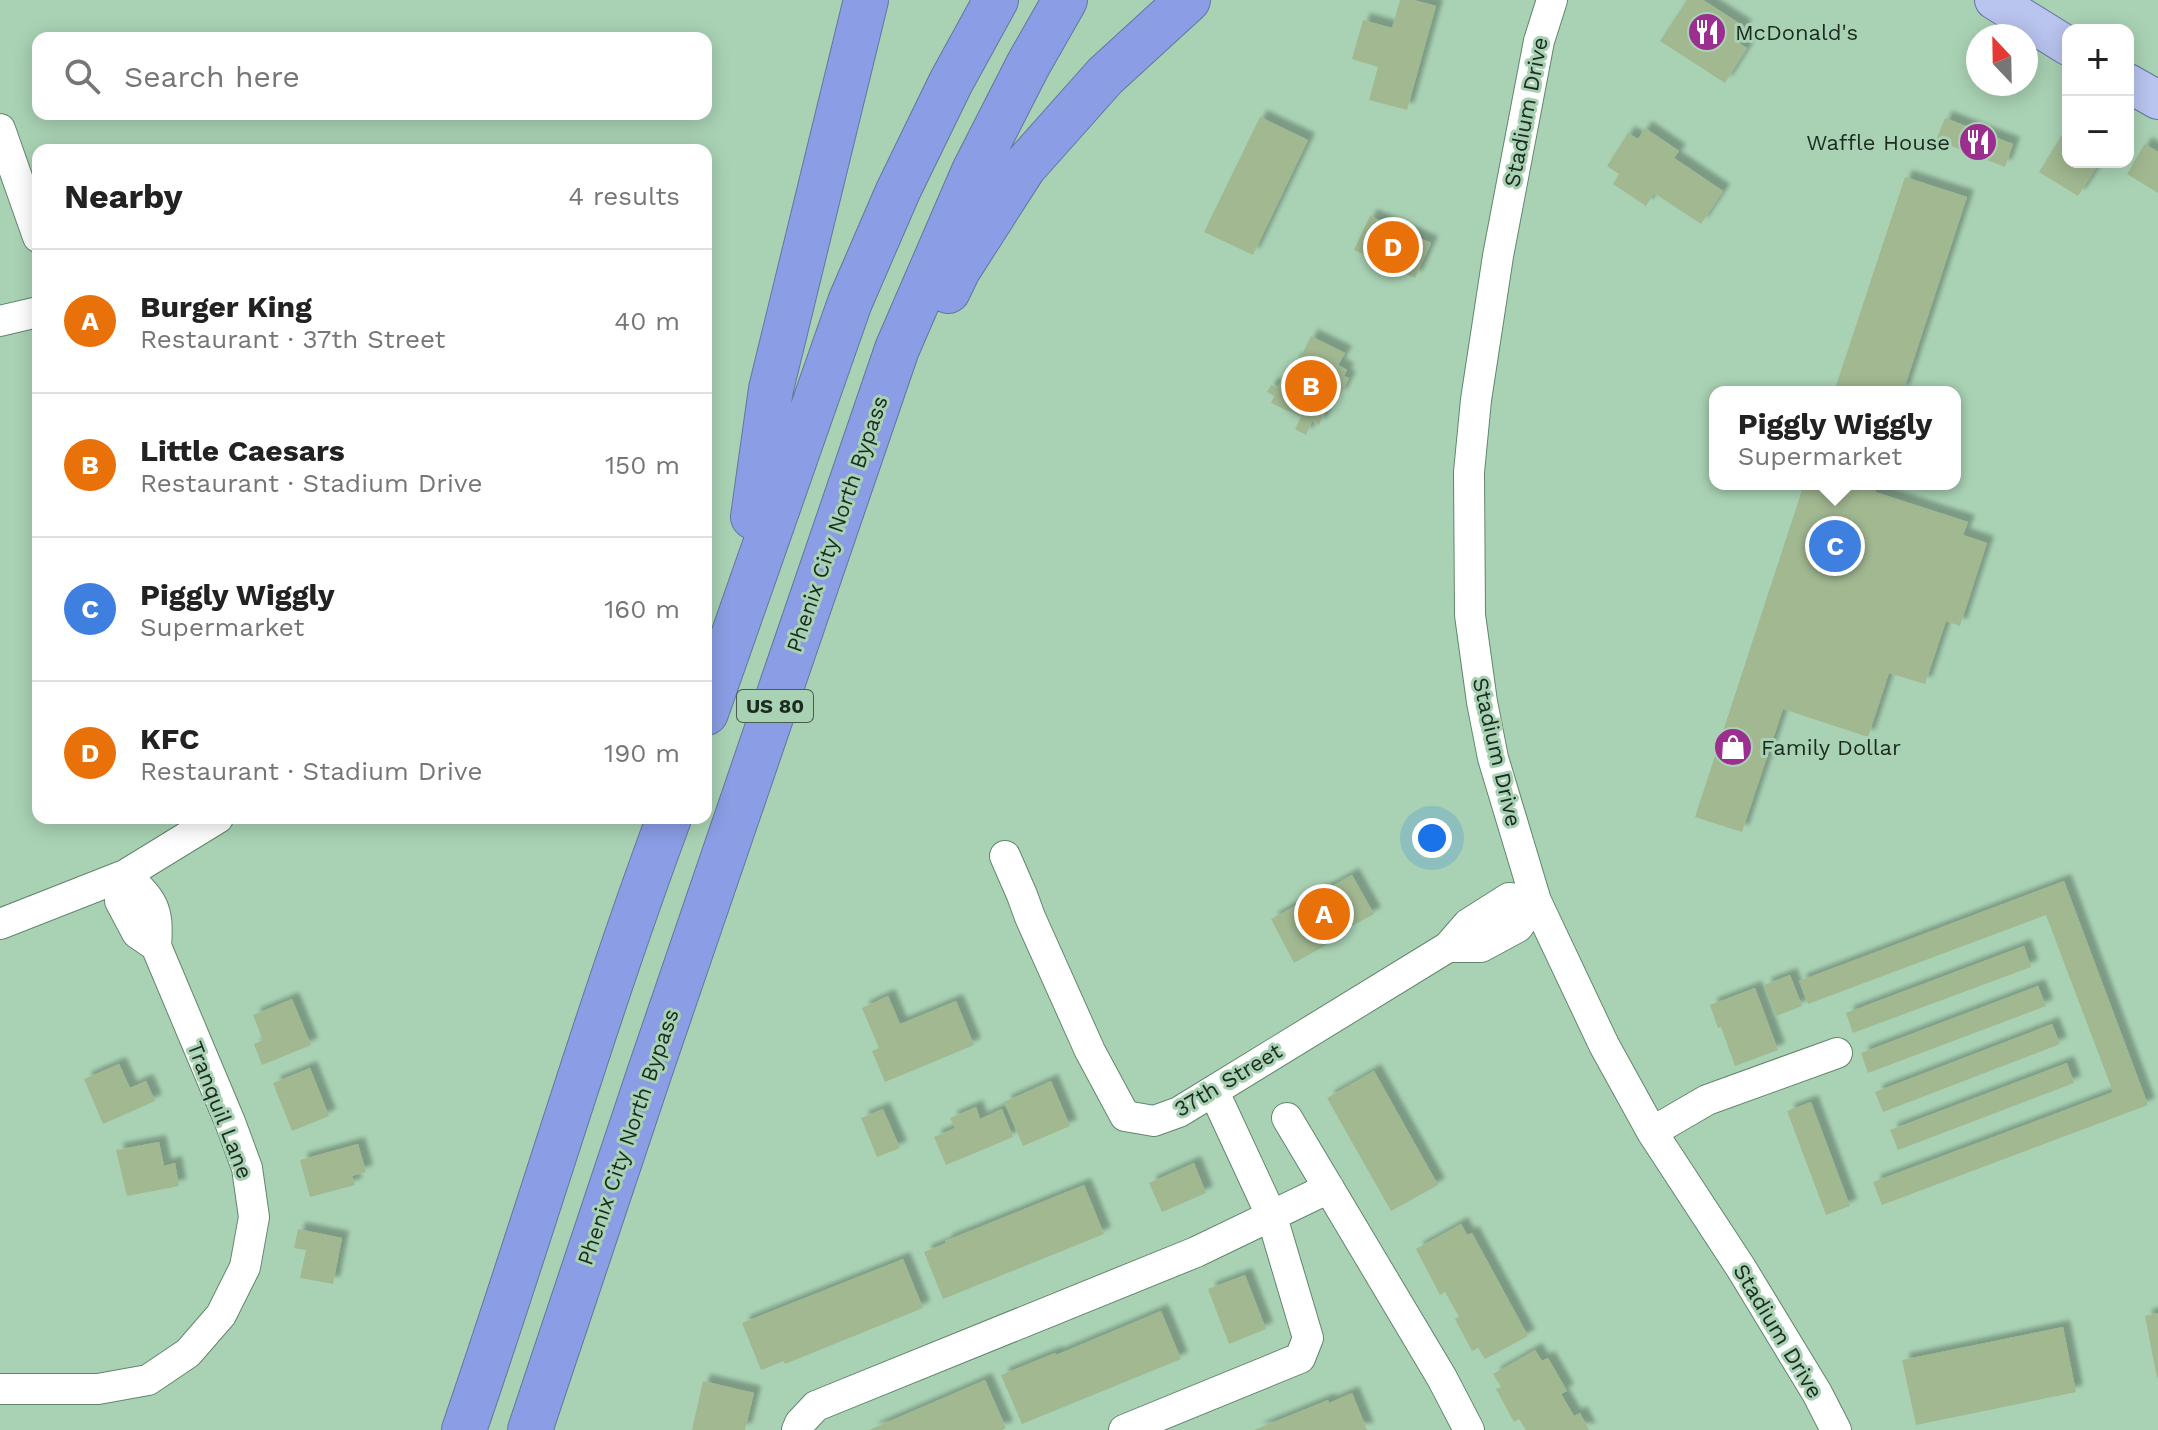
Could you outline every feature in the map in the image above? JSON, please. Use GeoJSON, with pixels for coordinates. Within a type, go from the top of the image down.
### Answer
{"type":"FeatureCollection","features":[{"type":"Feature","properties":{"kind":"highway"},"geometry":{"type":"LineString","coordinates":[[741,612],[771,389],[866,0]]}},
{"type":"Feature","properties":{"kind":"highway","name":"US 80"},"geometry":{"type":"LineString","coordinates":[[712,696],[850,302],[898,191],[951,82],[996,0]]}},
{"type":"Feature","properties":{"kind":"highway","name":"Phenix City North Bypass"},"geometry":{"type":"LineString","coordinates":[[530,1430],[897,349],[968,185],[1028,65],[1065,0]]}},
{"type":"Feature","properties":{"kind":"highway"},"geometry":{"type":"LineString","coordinates":[[829,547],[925,335],[958,270],[1024,167],[1105,76],[1188,0]]}},
{"type":"Feature","properties":{"kind":"highway"},"geometry":{"type":"LineString","coordinates":[[464,1430],[580,1072],[667,824]]}},
{"type":"Feature","properties":{"kind":"main road"},"geometry":{"type":"LineString","coordinates":[[1994,0],[2062,42]]}},
{"type":"Feature","properties":{"kind":"main road"},"geometry":{"type":"LineString","coordinates":[[2134,86],[2158,100]]}},
{"type":"Feature","properties":{"kind":"street","name":"Stadium Drive"},"geometry":{"type":"LineString","coordinates":[[1552,0],[1539,41],[1498,256],[1476,400],[1469,472],[1470,615],[1479,687],[1493,758],[1536,901],[1604,1045],[1652,1132],[1741,1268],[1836,1430]]}},
{"type":"Feature","properties":{"kind":"street"},"geometry":{"type":"LineString","coordinates":[[0,129],[32,220]]}},
{"type":"Feature","properties":{"kind":"street"},"geometry":{"type":"LineString","coordinates":[[0,321],[32,313]]}},
{"type":"Feature","properties":{"kind":"street"},"geometry":{"type":"LineString","coordinates":[[0,924],[125,875],[208,824]]}},
{"type":"Feature","properties":{"kind":"street","name":"37th Street"},"geometry":{"type":"LineString","coordinates":[[1005,856],[1090,1051],[1125,1116],[1154,1121],[1179,1112],[1214,1092],[1448,947],[1481,947],[1518,927],[1536,901]]}},
{"type":"Feature","properties":{"kind":"street","name":"Tranquil Lane"},"geometry":{"type":"LineString","coordinates":[[0,1389],[98,1389],[148,1380],[188,1353],[221,1315],[245,1267],[254,1217],[247,1168],[156,946],[158,921],[148,895],[125,875]]}},
{"type":"Feature","properties":{"kind":"street"},"geometry":{"type":"LineString","coordinates":[[1652,1132],[1707,1100],[1837,1053]]}},
{"type":"Feature","properties":{"kind":"street"},"geometry":{"type":"LineString","coordinates":[[1124,1430],[1300,1358],[1308,1338],[1272,1217],[1214,1092]]}},
{"type":"Feature","properties":{"kind":"street"},"geometry":{"type":"LineString","coordinates":[[1287,1118],[1442,1378],[1469,1430]]}},
{"type":"Feature","properties":{"kind":"street"},"geometry":{"type":"LineString","coordinates":[[797,1430],[816,1406],[1196,1252],[1329,1188]]}},
{"type":"Feature","properties":{"kind":"building"},"geometry":{"type":"Polygon","coordinates":[[[1400,0],[1436,6],[1407,110],[1369,100],[1378,67],[1352,59],[1363,20],[1392,28],[1400,0]]]}},
{"type":"Feature","properties":{"kind":"building"},"geometry":{"type":"Polygon","coordinates":[[[1687,0],[1703,0],[1745,27],[1736,41],[1747,48],[1725,83],[1660,41],[1687,0]]]}},
{"type":"Feature","properties":{"kind":"building"},"geometry":{"type":"Polygon","coordinates":[[[1260,117],[1308,140],[1253,255],[1204,232],[1260,117]]]}},
{"type":"Feature","properties":{"kind":"building"},"geometry":{"type":"Polygon","coordinates":[[[1945,118],[2013,144],[2005,167],[1936,140],[1945,118]]]}},
{"type":"Feature","properties":{"kind":"building"},"geometry":{"type":"Polygon","coordinates":[[[1645,128],[1679,151],[1674,158],[1723,191],[1701,224],[1654,193],[1646,206],[1613,184],[1619,174],[1607,166],[1628,133],[1638,139],[1645,128]]]}},
{"type":"Feature","properties":{"kind":"building"},"geometry":{"type":"Polygon","coordinates":[[[2062,135],[2062,168],[2096,168],[2078,196],[2039,172],[2062,135]]]}},
{"type":"Feature","properties":{"kind":"building"},"geometry":{"type":"Polygon","coordinates":[[[2145,144],[2158,152],[2158,193],[2127,174],[2134,168],[2145,144]]]}},
{"type":"Feature","properties":{"kind":"building"},"geometry":{"type":"Polygon","coordinates":[[[1905,177],[1967,197],[1905,386],[1836,386],[1905,177]]]}},
{"type":"Feature","properties":{"kind":"building"},"geometry":{"type":"Polygon","coordinates":[[[1370,216],[1431,243],[1415,278],[1354,250],[1370,216]]]}},
{"type":"Feature","properties":{"kind":"building"},"geometry":{"type":"Polygon","coordinates":[[[1311,336],[1345,353],[1338,365],[1347,370],[1344,376],[1349,378],[1340,396],[1334,393],[1319,425],[1312,421],[1306,435],[1295,429],[1301,417],[1271,403],[1274,396],[1267,392],[1271,385],[1277,388],[1282,379],[1288,383],[1293,373],[1290,371],[1296,359],[1299,361],[1311,336]]]}},
{"type":"Feature","properties":{"kind":"building"},"geometry":{"type":"Polygon","coordinates":[[[1802,490],[1876,490],[1968,522],[1963,535],[1987,543],[1960,626],[1946,621],[1925,684],[1889,673],[1868,737],[1783,709],[1742,832],[1695,817],[1802,490]]]}},
{"type":"Feature","properties":{"kind":"building"},"geometry":{"type":"Polygon","coordinates":[[[1352,875],[1374,914],[1331,937],[1333,941],[1294,963],[1271,919],[1352,875]]]}},
{"type":"Feature","properties":{"kind":"building"},"geometry":{"type":"Polygon","coordinates":[[[2064,881],[2148,1105],[1882,1205],[1873,1182],[2113,1092],[2046,915],[1808,1004],[1799,981],[2064,881]]]}},
{"type":"Feature","properties":{"kind":"building"},"geometry":{"type":"Polygon","coordinates":[[[2024,946],[2031,967],[1853,1033],[1846,1013],[2024,946]]]}},
{"type":"Feature","properties":{"kind":"building"},"geometry":{"type":"Polygon","coordinates":[[[1790,975],[1802,1006],[1776,1016],[1764,985],[1790,975]]]}},
{"type":"Feature","properties":{"kind":"building"},"geometry":{"type":"Polygon","coordinates":[[[2038,986],[2046,1006],[1868,1073],[1861,1053],[2038,986]]]}},
{"type":"Feature","properties":{"kind":"building"},"geometry":{"type":"Polygon","coordinates":[[[1755,988],[1778,1050],[1735,1066],[1710,1005],[1755,988]]]}},
{"type":"Feature","properties":{"kind":"building"},"geometry":{"type":"Polygon","coordinates":[[[888,996],[900,1024],[956,1001],[974,1045],[885,1082],[872,1051],[879,1048],[862,1008],[888,996]]]}},
{"type":"Feature","properties":{"kind":"building"},"geometry":{"type":"Polygon","coordinates":[[[292,999],[311,1045],[262,1065],[254,1044],[263,1040],[253,1015],[292,999]]]}},
{"type":"Feature","properties":{"kind":"building"},"geometry":{"type":"Polygon","coordinates":[[[2052,1024],[2060,1044],[1883,1112],[1875,1092],[2052,1024]]]}},
{"type":"Feature","properties":{"kind":"building"},"geometry":{"type":"Polygon","coordinates":[[[2067,1063],[2074,1083],[1898,1150],[1890,1130],[2067,1063]]]}},
{"type":"Feature","properties":{"kind":"building"},"geometry":{"type":"Polygon","coordinates":[[[119,1064],[130,1088],[146,1081],[155,1101],[103,1124],[84,1079],[119,1064]]]}},
{"type":"Feature","properties":{"kind":"building"},"geometry":{"type":"Polygon","coordinates":[[[310,1068],[329,1116],[292,1131],[273,1083],[310,1068]]]}},
{"type":"Feature","properties":{"kind":"building"},"geometry":{"type":"Polygon","coordinates":[[[1374,1071],[1438,1185],[1391,1211],[1327,1098],[1374,1071]]]}},
{"type":"Feature","properties":{"kind":"building"},"geometry":{"type":"Polygon","coordinates":[[[1051,1081],[1070,1126],[1023,1146],[1004,1102],[1051,1081]]]}},
{"type":"Feature","properties":{"kind":"building"},"geometry":{"type":"Polygon","coordinates":[[[1811,1102],[1850,1206],[1826,1215],[1787,1111],[1811,1102]]]}},
{"type":"Feature","properties":{"kind":"building"},"geometry":{"type":"Polygon","coordinates":[[[976,1107],[980,1119],[1002,1109],[1013,1137],[946,1165],[934,1137],[955,1128],[950,1118],[976,1107]]]}},
{"type":"Feature","properties":{"kind":"building"},"geometry":{"type":"Polygon","coordinates":[[[883,1109],[900,1148],[877,1157],[861,1118],[883,1109]]]}},
{"type":"Feature","properties":{"kind":"building"},"geometry":{"type":"Polygon","coordinates":[[[159,1142],[164,1166],[175,1163],[179,1186],[127,1196],[116,1150],[159,1142]]]}},
{"type":"Feature","properties":{"kind":"building"},"geometry":{"type":"Polygon","coordinates":[[[358,1144],[366,1172],[352,1176],[355,1185],[310,1197],[300,1160],[358,1144]]]}},
{"type":"Feature","properties":{"kind":"building"},"geometry":{"type":"Polygon","coordinates":[[[1194,1163],[1206,1193],[1162,1212],[1149,1183],[1194,1163]]]}},
{"type":"Feature","properties":{"kind":"building"},"geometry":{"type":"Polygon","coordinates":[[[1084,1185],[1104,1234],[943,1299],[924,1252],[1084,1185]]]}},
{"type":"Feature","properties":{"kind":"building"},"geometry":{"type":"Polygon","coordinates":[[[1461,1224],[1467,1235],[1472,1233],[1528,1336],[1485,1359],[1478,1348],[1472,1351],[1455,1319],[1459,1317],[1445,1292],[1440,1295],[1416,1249],[1461,1224]]]}},
{"type":"Feature","properties":{"kind":"building"},"geometry":{"type":"Polygon","coordinates":[[[298,1229],[342,1238],[333,1284],[300,1278],[306,1250],[294,1248],[298,1229]]]}},
{"type":"Feature","properties":{"kind":"building"},"geometry":{"type":"Polygon","coordinates":[[[903,1259],[923,1308],[785,1364],[784,1361],[761,1370],[742,1323],[903,1259]]]}},
{"type":"Feature","properties":{"kind":"building"},"geometry":{"type":"Polygon","coordinates":[[[1245,1275],[1266,1329],[1229,1344],[1208,1289],[1245,1275]]]}},
{"type":"Feature","properties":{"kind":"building"},"geometry":{"type":"Polygon","coordinates":[[[1161,1311],[1181,1359],[1022,1424],[1001,1375],[1161,1311]]]}},
{"type":"Feature","properties":{"kind":"building"},"geometry":{"type":"Polygon","coordinates":[[[2158,1313],[2158,1378],[2157,1378],[2145,1316],[2158,1313]]]}},
{"type":"Feature","properties":{"kind":"building"},"geometry":{"type":"Polygon","coordinates":[[[2063,1327],[2076,1392],[1916,1425],[1902,1360],[2063,1327]]]}},
{"type":"Feature","properties":{"kind":"building"},"geometry":{"type":"Polygon","coordinates":[[[1535,1350],[1542,1361],[1548,1358],[1567,1391],[1561,1394],[1574,1416],[1580,1413],[1589,1430],[1526,1430],[1519,1419],[1514,1422],[1496,1389],[1501,1387],[1493,1374],[1535,1350]]]}},
{"type":"Feature","properties":{"kind":"building"},"geometry":{"type":"Polygon","coordinates":[[[985,1380],[1006,1428],[1002,1430],[869,1430],[985,1380]]]}},
{"type":"Feature","properties":{"kind":"building"},"geometry":{"type":"Polygon","coordinates":[[[703,1381],[754,1393],[745,1430],[692,1430],[703,1381]]]}},
{"type":"Feature","properties":{"kind":"building"},"geometry":{"type":"Polygon","coordinates":[[[1352,1393],[1367,1430],[1254,1430],[1328,1400],[1329,1403],[1352,1393]]]}},
{"type":"Feature","properties":{"kind":"place","name":"McDonald's"},"geometry":{"type":"Point","coordinates":[1707,32]}},
{"type":"Feature","properties":{"kind":"place","name":"Waffle House"},"geometry":{"type":"Point","coordinates":[1978,142]}},
{"type":"Feature","properties":{"kind":"place","name":"KFC"},"geometry":{"type":"Point","coordinates":[1393,247]}},
{"type":"Feature","properties":{"kind":"place","name":"Little Caesars"},"geometry":{"type":"Point","coordinates":[1311,386]}},
{"type":"Feature","properties":{"kind":"place","name":"Piggly Wiggly"},"geometry":{"type":"Point","coordinates":[1835,546]}},
{"type":"Feature","properties":{"kind":"place","name":"Family Dollar"},"geometry":{"type":"Point","coordinates":[1733,747]}},
{"type":"Feature","properties":{"kind":"place","name":"Burger King"},"geometry":{"type":"Point","coordinates":[1324,914]}}]}
